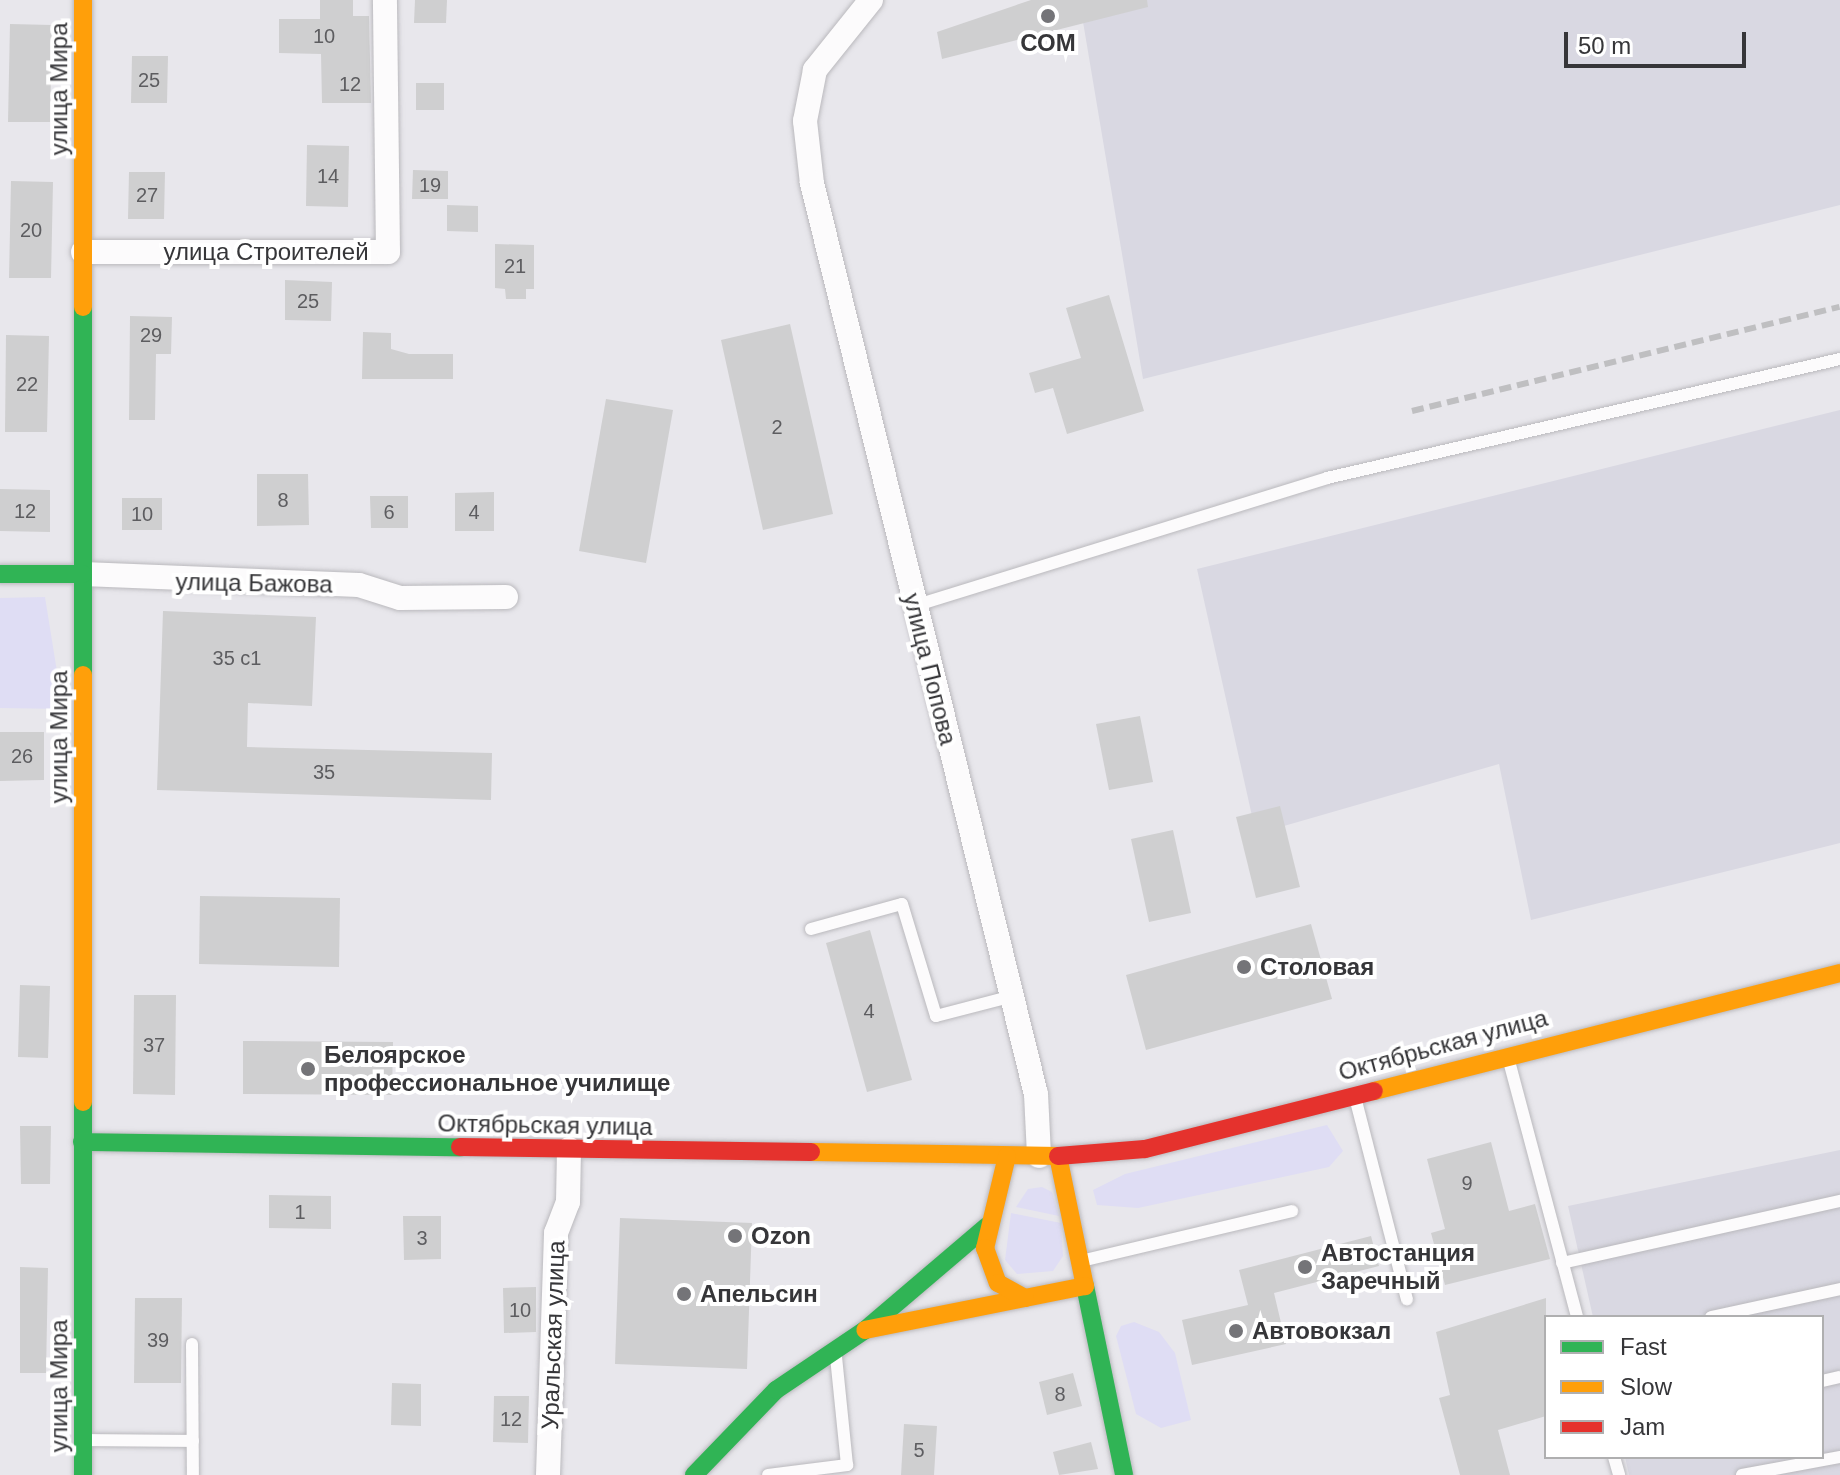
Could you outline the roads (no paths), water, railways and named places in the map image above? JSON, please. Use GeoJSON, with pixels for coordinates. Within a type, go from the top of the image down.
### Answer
{"type":"FeatureCollection","features":[{"type":"Feature","properties":{"kind":"street","name":"улица Мира"},"geometry":{"type":"LineString","coordinates":[[83,0],[83,1475]]}},
{"type":"Feature","properties":{"kind":"street","name":"улица Строителей"},"geometry":{"type":"LineString","coordinates":[[83,252],[388,252],[385,0]]}},
{"type":"Feature","properties":{"kind":"street","name":"улица Попова"},"geometry":{"type":"LineString","coordinates":[[871,0],[815,70],[805,121],[812,183],[1009,997],[1036,1094],[1048,1156]]}},
{"type":"Feature","properties":{"kind":"street","name":"улица Бажова"},"geometry":{"type":"LineString","coordinates":[[0,574],[83,574],[359,585],[400,598],[506,597]]}},
{"type":"Feature","properties":{"kind":"street","name":"Октябрьская улица"},"geometry":{"type":"LineString","coordinates":[[82,1142],[1007,1156],[1145,1149],[1506,1053],[1840,973]]}},
{"type":"Feature","properties":{"kind":"street","name":"Уральская улица"},"geometry":{"type":"LineString","coordinates":[[548,1475],[556,1233],[568,1202],[569,1149]]}},
{"type":"Feature","properties":{"kind":"street"},"geometry":{"type":"LineString","coordinates":[[1007,1156],[987,1226],[989,1267],[998,1283],[1025,1298]]}},
{"type":"Feature","properties":{"kind":"street"},"geometry":{"type":"LineString","coordinates":[[1048,1156],[1080,1261],[1124,1475]]}},
{"type":"Feature","properties":{"kind":"street"},"geometry":{"type":"LineString","coordinates":[[694,1475],[776,1390],[865,1330],[987,1226]]}},
{"type":"Feature","properties":{"kind":"street"},"geometry":{"type":"LineString","coordinates":[[865,1330],[1085,1286]]}},
{"type":"Feature","properties":{"kind":"lane"},"geometry":{"type":"LineString","coordinates":[[914,606],[1327,478],[1840,359]]}},
{"type":"Feature","properties":{"kind":"lane"},"geometry":{"type":"LineString","coordinates":[[811,929],[902,904],[936,1016],[1009,997]]}},
{"type":"Feature","properties":{"kind":"lane"},"geometry":{"type":"LineString","coordinates":[[1506,1053],[1576,1315]]}},
{"type":"Feature","properties":{"kind":"lane"},"geometry":{"type":"LineString","coordinates":[[1354,1093],[1407,1299]]}},
{"type":"Feature","properties":{"kind":"lane"},"geometry":{"type":"LineString","coordinates":[[1562,1263],[1840,1201]]}},
{"type":"Feature","properties":{"kind":"lane"},"geometry":{"type":"LineString","coordinates":[[1080,1261],[1292,1211]]}},
{"type":"Feature","properties":{"kind":"lane"},"geometry":{"type":"LineString","coordinates":[[1720,1315],[1840,1289]]}},
{"type":"Feature","properties":{"kind":"lane"},"geometry":{"type":"LineString","coordinates":[[192,1344],[193,1475]]}},
{"type":"Feature","properties":{"kind":"lane"},"geometry":{"type":"LineString","coordinates":[[768,1475],[850,1470],[835,1350]]}},
{"type":"Feature","properties":{"kind":"lane"},"geometry":{"type":"LineString","coordinates":[[83,1440],[193,1441]]}},
{"type":"Feature","properties":{"kind":"lane"},"geometry":{"type":"LineString","coordinates":[[1742,1475],[1840,1457]]}},
{"type":"Feature","properties":{"kind":"railway"},"geometry":{"type":"LineString","coordinates":[[1412,411],[1840,307]]}},
{"type":"Feature","properties":{"kind":"place","name":"СОМ"},"geometry":{"type":"Point","coordinates":[1048,16]}},
{"type":"Feature","properties":{"kind":"place","name":"Столовая"},"geometry":{"type":"Point","coordinates":[1244,967]}},
{"type":"Feature","properties":{"kind":"place","name":"Белоярское профессиональное училище"},"geometry":{"type":"Point","coordinates":[308,1069]}},
{"type":"Feature","properties":{"kind":"place","name":"Ozon"},"geometry":{"type":"Point","coordinates":[735,1236]}},
{"type":"Feature","properties":{"kind":"place","name":"Автостанция Заречный"},"geometry":{"type":"Point","coordinates":[1305,1267]}},
{"type":"Feature","properties":{"kind":"place","name":"Апельсин"},"geometry":{"type":"Point","coordinates":[684,1294]}},
{"type":"Feature","properties":{"kind":"place","name":"Автовокзал"},"geometry":{"type":"Point","coordinates":[1236,1331]}}]}
